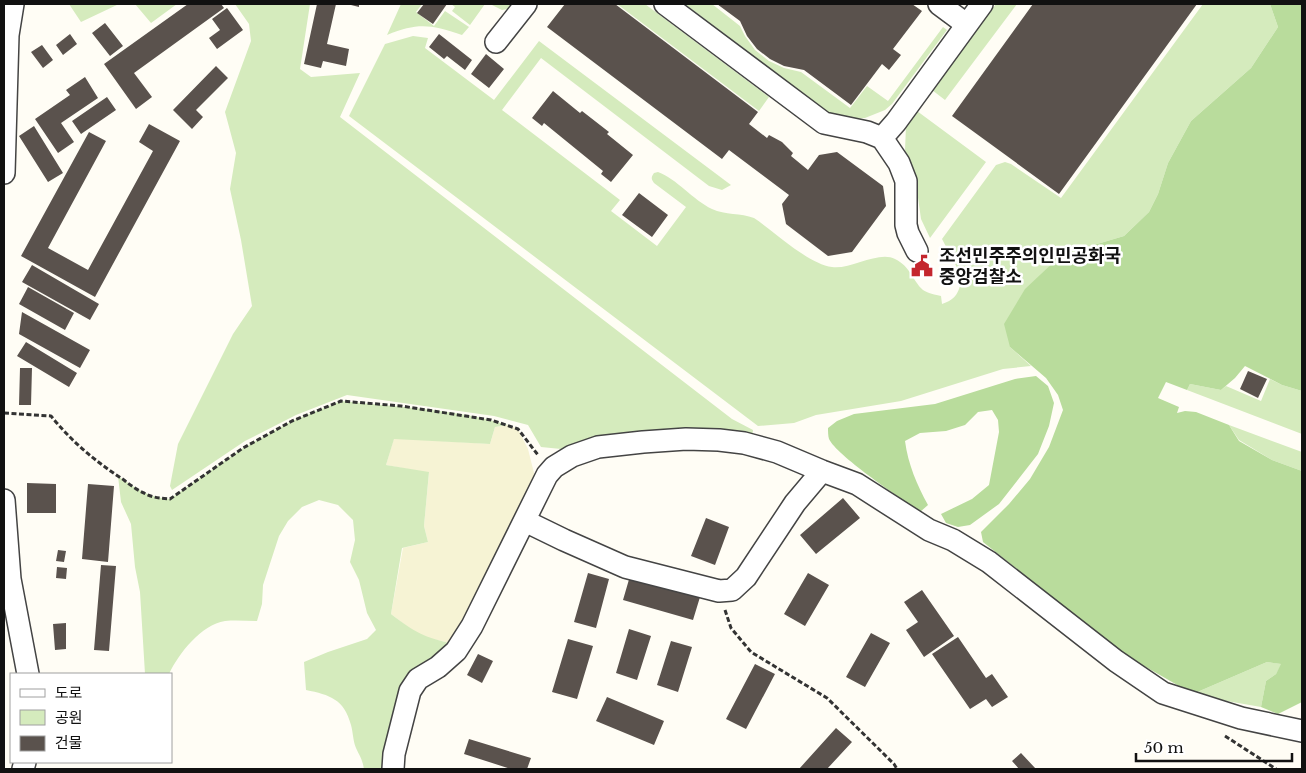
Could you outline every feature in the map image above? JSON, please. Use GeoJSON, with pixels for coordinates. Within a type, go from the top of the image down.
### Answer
{"type":"FeatureCollection","features":[{"type":"Feature","properties":{"kind":"street"},"geometry":{"type":"LineString","coordinates":[[4,173],[8,35],[14,4]]}},
{"type":"Feature","properties":{"kind":"street"},"geometry":{"type":"LineString","coordinates":[[496,42],[526,4]]}},
{"type":"Feature","properties":{"kind":"street"},"geometry":{"type":"LineString","coordinates":[[664,4],[824,123],[867,132],[882,138],[898,163],[906,181],[906,225],[917,251]]}},
{"type":"Feature","properties":{"kind":"street"},"geometry":{"type":"LineString","coordinates":[[939,4],[966,24]]}},
{"type":"Feature","properties":{"kind":"street"},"geometry":{"type":"LineString","coordinates":[[882,138],[896,122],[982,4]]}},
{"type":"Feature","properties":{"kind":"street"},"geometry":{"type":"LineString","coordinates":[[393,769],[394,754],[410,691],[418,679],[438,667],[456,651],[472,626],[547,475],[554,467],[572,456],[598,447],[686,439],[744,443],[777,452],[822,472],[857,484],[929,530],[953,540],[989,562],[1116,661],[1163,694],[1241,718],[1302,731]]}},
{"type":"Feature","properties":{"kind":"street"},"geometry":{"type":"LineString","coordinates":[[526,520],[564,540],[625,567],[719,591],[732,590],[746,577],[795,503],[822,472]]}},
{"type":"Feature","properties":{"kind":"street"},"geometry":{"type":"LineString","coordinates":[[4,500],[10,579],[28,673]]}},
{"type":"Feature","properties":{"kind":"path"},"geometry":{"type":"LineString","coordinates":[[4,413],[51,416],[64,432],[92,458],[144,494],[157,498],[170,499],[243,448],[292,421],[341,401],[410,408],[508,424],[518,429],[534,452],[554,467]]}},
{"type":"Feature","properties":{"kind":"path"},"geometry":{"type":"LineString","coordinates":[[724,591],[725,614],[731,628],[751,652],[827,698],[894,764],[896,769]]}},
{"type":"Feature","properties":{"kind":"path"},"geometry":{"type":"LineString","coordinates":[[1223,734],[1276,769]]}},
{"type":"Feature","properties":{"kind":"shaded area"},"geometry":{"type":"Polygon","coordinates":[[[508,425],[518,429],[528,449],[535,477],[454,644],[428,638],[414,632],[391,614],[403,548],[428,542],[424,526],[429,473],[386,465],[394,438],[490,444],[495,427],[508,425]]]}},
{"type":"Feature","properties":{"kind":"green space"},"geometry":{"type":"Polygon","coordinates":[[[69,4],[119,4],[81,22],[69,4]]]}},
{"type":"Feature","properties":{"kind":"green space"},"geometry":{"type":"Polygon","coordinates":[[[135,4],[177,4],[151,23],[135,4]]]}},
{"type":"Feature","properties":{"kind":"green space"},"geometry":{"type":"Polygon","coordinates":[[[235,4],[310,4],[300,69],[311,77],[360,73],[340,117],[732,419],[753,430],[752,438],[593,442],[561,449],[541,447],[528,425],[494,416],[347,395],[296,415],[245,441],[172,490],[170,486],[178,444],[233,334],[252,306],[230,189],[236,153],[225,112],[251,41],[249,24],[235,4]]]}},
{"type":"Feature","properties":{"kind":"green space"},"geometry":{"type":"Polygon","coordinates":[[[401,4],[422,4],[416,12],[434,26],[445,11],[469,27],[462,35],[425,26],[408,28],[387,35],[401,4]]]}},
{"type":"Feature","properties":{"kind":"green space"},"geometry":{"type":"Polygon","coordinates":[[[451,4],[485,4],[470,25],[452,11],[455,7],[451,4]]]}},
{"type":"Feature","properties":{"kind":"green space"},"geometry":{"type":"Polygon","coordinates":[[[490,4],[516,4],[513,8],[502,10],[490,4]]]}},
{"type":"Feature","properties":{"kind":"green space"},"geometry":{"type":"Polygon","coordinates":[[[617,4],[645,4],[769,97],[759,111],[617,4]]]}},
{"type":"Feature","properties":{"kind":"green space"},"geometry":{"type":"Polygon","coordinates":[[[685,4],[712,4],[740,26],[755,50],[769,61],[784,68],[801,72],[850,108],[867,86],[888,101],[943,27],[947,30],[892,104],[885,110],[865,118],[853,119],[829,113],[685,4]]]}},
{"type":"Feature","properties":{"kind":"green space"},"geometry":{"type":"Polygon","coordinates":[[[996,4],[1017,4],[945,100],[932,90],[996,4]]]}},
{"type":"Feature","properties":{"kind":"green space"},"geometry":{"type":"Polygon","coordinates":[[[1203,4],[1270,4],[1278,27],[1251,68],[1191,121],[1168,163],[1158,194],[1149,212],[1124,236],[1087,247],[1057,259],[1010,347],[1031,366],[1003,369],[901,401],[816,415],[794,423],[758,426],[349,116],[385,44],[413,36],[428,38],[425,48],[494,100],[539,41],[731,185],[722,190],[709,186],[541,58],[502,110],[620,200],[611,211],[657,246],[686,207],[654,183],[652,176],[658,172],[672,179],[712,209],[754,218],[802,254],[823,265],[839,267],[873,258],[888,257],[895,259],[905,266],[923,290],[941,296],[942,304],[954,297],[960,287],[962,277],[942,239],[996,165],[1005,162],[1011,164],[1061,198],[1203,4]]]}},
{"type":"Feature","properties":{"kind":"green space"},"geometry":{"type":"Polygon","coordinates":[[[1270,4],[1302,4],[1302,391],[1282,385],[1245,366],[1221,390],[1190,384],[1187,390],[1166,382],[1158,398],[1179,407],[1177,413],[1185,411],[1196,412],[1229,425],[1239,441],[1272,460],[1302,471],[1302,702],[1278,714],[1261,707],[1266,681],[1276,674],[1281,664],[1267,662],[1195,693],[1179,686],[1125,655],[983,542],[981,532],[1009,504],[1030,479],[1049,447],[1063,410],[1058,395],[1046,378],[1010,347],[1004,324],[1025,289],[1057,259],[1087,247],[1124,236],[1149,212],[1158,194],[1168,163],[1191,121],[1251,68],[1278,27],[1270,4]]]}},
{"type":"Feature","properties":{"kind":"green space"},"geometry":{"type":"Polygon","coordinates":[[[917,111],[986,162],[930,238],[921,219],[915,176],[905,150],[906,126],[917,111]]]}},
{"type":"Feature","properties":{"kind":"green space"},"geometry":{"type":"Polygon","coordinates":[[[1036,376],[1048,386],[1054,403],[1049,426],[1038,454],[999,504],[970,525],[958,527],[946,523],[941,514],[972,499],[989,485],[999,432],[998,420],[992,410],[978,412],[965,425],[946,431],[920,433],[905,441],[908,458],[928,505],[920,512],[844,456],[829,439],[828,428],[837,421],[854,414],[935,404],[1015,379],[1036,376]]]}},
{"type":"Feature","properties":{"kind":"green space"},"geometry":{"type":"Polygon","coordinates":[[[1270,379],[1302,391],[1302,434],[1187,390],[1190,384],[1221,390],[1226,386],[1261,401],[1270,379]]]}},
{"type":"Feature","properties":{"kind":"green space"},"geometry":{"type":"Polygon","coordinates":[[[341,401],[468,415],[508,425],[495,427],[490,444],[394,439],[386,465],[429,472],[424,526],[428,542],[402,548],[391,614],[420,634],[454,644],[419,673],[384,769],[364,769],[355,745],[348,716],[340,704],[329,696],[306,690],[304,662],[367,639],[376,630],[367,613],[359,580],[350,562],[355,540],[353,520],[338,505],[319,500],[302,507],[288,521],[279,536],[263,585],[262,604],[257,621],[225,621],[216,624],[199,634],[192,641],[170,673],[145,673],[140,592],[135,567],[131,524],[121,502],[118,476],[148,494],[170,499],[243,448],[292,421],[341,401]]]}},
{"type":"Feature","properties":{"kind":"green space"},"geometry":{"type":"Polygon","coordinates":[[[1229,425],[1302,452],[1302,471],[1272,460],[1239,440],[1229,425]]]}},
{"type":"Feature","properties":{"kind":"green space"},"geometry":{"type":"Polygon","coordinates":[[[1267,662],[1282,664],[1276,674],[1266,681],[1261,707],[1195,693],[1267,662]]]}},
{"type":"Feature","properties":{"kind":"building"},"geometry":{"type":"Polygon","coordinates":[[[188,4],[221,4],[224,8],[134,73],[152,97],[136,109],[104,64],[188,4]]]}},
{"type":"Feature","properties":{"kind":"building"},"geometry":{"type":"Polygon","coordinates":[[[317,4],[336,4],[327,44],[349,49],[346,66],[323,61],[321,68],[304,64],[317,4]]]}},
{"type":"Feature","properties":{"kind":"building"},"geometry":{"type":"Polygon","coordinates":[[[347,4],[359,4],[359,7],[347,4]]]}},
{"type":"Feature","properties":{"kind":"building"},"geometry":{"type":"Polygon","coordinates":[[[424,4],[447,4],[433,24],[417,13],[424,4]]]}},
{"type":"Feature","properties":{"kind":"building"},"geometry":{"type":"Polygon","coordinates":[[[565,4],[615,4],[758,112],[749,124],[767,138],[769,135],[782,142],[793,153],[791,156],[808,170],[819,155],[837,152],[883,186],[886,206],[852,252],[828,256],[786,224],[782,204],[789,195],[729,150],[722,159],[547,27],[565,4]]]}},
{"type":"Feature","properties":{"kind":"building"},"geometry":{"type":"Polygon","coordinates":[[[717,4],[912,4],[922,11],[893,49],[901,55],[889,70],[882,64],[851,105],[804,70],[784,66],[770,59],[757,49],[747,36],[740,21],[717,4]]]}},
{"type":"Feature","properties":{"kind":"building"},"geometry":{"type":"Polygon","coordinates":[[[1033,4],[1197,4],[1059,194],[952,116],[1033,4]]]}},
{"type":"Feature","properties":{"kind":"building"},"geometry":{"type":"Polygon","coordinates":[[[227,8],[243,30],[217,49],[209,38],[220,30],[212,19],[227,8]]]}},
{"type":"Feature","properties":{"kind":"building"},"geometry":{"type":"Polygon","coordinates":[[[105,23],[123,46],[110,56],[92,33],[105,23]]]}},
{"type":"Feature","properties":{"kind":"building"},"geometry":{"type":"Polygon","coordinates":[[[70,34],[77,44],[63,55],[56,45],[70,34]]]}},
{"type":"Feature","properties":{"kind":"building"},"geometry":{"type":"Polygon","coordinates":[[[439,34],[472,60],[465,70],[447,56],[444,59],[429,47],[439,34]]]}},
{"type":"Feature","properties":{"kind":"building"},"geometry":{"type":"Polygon","coordinates":[[[42,45],[53,60],[43,68],[31,52],[42,45]]]}},
{"type":"Feature","properties":{"kind":"building"},"geometry":{"type":"Polygon","coordinates":[[[486,54],[504,69],[489,88],[471,74],[486,54]]]}},
{"type":"Feature","properties":{"kind":"building"},"geometry":{"type":"Polygon","coordinates":[[[216,66],[228,78],[196,110],[203,117],[192,129],[173,110],[216,66]]]}},
{"type":"Feature","properties":{"kind":"building"},"geometry":{"type":"Polygon","coordinates":[[[85,77],[98,98],[61,123],[74,142],[58,153],[35,119],[70,95],[66,90],[85,77]]]}},
{"type":"Feature","properties":{"kind":"building"},"geometry":{"type":"Polygon","coordinates":[[[553,91],[580,113],[582,111],[609,132],[607,134],[633,155],[611,182],[601,174],[603,171],[544,123],[542,126],[532,118],[553,91]]]}},
{"type":"Feature","properties":{"kind":"building"},"geometry":{"type":"Polygon","coordinates":[[[107,97],[116,110],[81,134],[72,121],[107,97]]]}},
{"type":"Feature","properties":{"kind":"building"},"geometry":{"type":"Polygon","coordinates":[[[149,124],[180,141],[95,297],[21,256],[89,132],[106,141],[48,248],[88,270],[153,151],[139,142],[149,124]]]}},
{"type":"Feature","properties":{"kind":"building"},"geometry":{"type":"Polygon","coordinates":[[[34,126],[63,173],[48,182],[19,136],[34,126]]]}},
{"type":"Feature","properties":{"kind":"building"},"geometry":{"type":"Polygon","coordinates":[[[639,193],[668,215],[652,237],[622,215],[639,193]]]}},
{"type":"Feature","properties":{"kind":"building"},"geometry":{"type":"Polygon","coordinates":[[[32,265],[99,304],[90,320],[22,282],[32,265]]]}},
{"type":"Feature","properties":{"kind":"building"},"geometry":{"type":"Polygon","coordinates":[[[28,287],[74,313],[65,330],[19,304],[28,287]]]}},
{"type":"Feature","properties":{"kind":"building"},"geometry":{"type":"Polygon","coordinates":[[[22,312],[90,350],[80,368],[19,334],[22,312]]]}},
{"type":"Feature","properties":{"kind":"building"},"geometry":{"type":"Polygon","coordinates":[[[26,342],[77,373],[69,387],[17,356],[26,342]]]}},
{"type":"Feature","properties":{"kind":"building"},"geometry":{"type":"Polygon","coordinates":[[[20,368],[32,368],[31,405],[19,405],[20,368]]]}},
{"type":"Feature","properties":{"kind":"building"},"geometry":{"type":"Polygon","coordinates":[[[1248,371],[1267,379],[1258,398],[1240,389],[1248,371]]]}},
{"type":"Feature","properties":{"kind":"building"},"geometry":{"type":"Polygon","coordinates":[[[27,483],[56,484],[56,513],[27,513],[27,483]]]}},
{"type":"Feature","properties":{"kind":"building"},"geometry":{"type":"Polygon","coordinates":[[[88,484],[114,486],[108,562],[82,559],[88,484]]]}},
{"type":"Feature","properties":{"kind":"building"},"geometry":{"type":"Polygon","coordinates":[[[843,498],[860,518],[816,554],[800,535],[843,498]]]}},
{"type":"Feature","properties":{"kind":"building"},"geometry":{"type":"Polygon","coordinates":[[[706,518],[729,527],[715,565],[691,556],[706,518]]]}},
{"type":"Feature","properties":{"kind":"building"},"geometry":{"type":"Polygon","coordinates":[[[58,550],[66,551],[64,562],[56,561],[58,550]]]}},
{"type":"Feature","properties":{"kind":"building"},"geometry":{"type":"Polygon","coordinates":[[[101,565],[116,566],[109,651],[94,650],[101,565]]]}},
{"type":"Feature","properties":{"kind":"building"},"geometry":{"type":"Polygon","coordinates":[[[57,567],[67,568],[66,579],[56,578],[57,567]]]}},
{"type":"Feature","properties":{"kind":"building"},"geometry":{"type":"Polygon","coordinates":[[[588,573],[609,579],[596,628],[574,622],[588,573]]]}},
{"type":"Feature","properties":{"kind":"building"},"geometry":{"type":"Polygon","coordinates":[[[808,573],[829,585],[805,626],[784,614],[808,573]]]}},
{"type":"Feature","properties":{"kind":"building"},"geometry":{"type":"Polygon","coordinates":[[[630,576],[700,597],[693,620],[623,600],[630,576]]]}},
{"type":"Feature","properties":{"kind":"building"},"geometry":{"type":"Polygon","coordinates":[[[922,590],[954,636],[924,657],[906,630],[918,622],[904,602],[922,590]]]}},
{"type":"Feature","properties":{"kind":"building"},"geometry":{"type":"Polygon","coordinates":[[[66,623],[66,649],[55,650],[53,624],[66,623]]]}},
{"type":"Feature","properties":{"kind":"building"},"geometry":{"type":"Polygon","coordinates":[[[629,629],[651,636],[637,680],[616,673],[629,629]]]}},
{"type":"Feature","properties":{"kind":"building"},"geometry":{"type":"Polygon","coordinates":[[[871,633],[890,643],[865,687],[846,677],[871,633]]]}},
{"type":"Feature","properties":{"kind":"building"},"geometry":{"type":"Polygon","coordinates":[[[958,637],[986,678],[992,674],[1008,697],[992,707],[986,699],[970,709],[932,654],[958,637]]]}},
{"type":"Feature","properties":{"kind":"building"},"geometry":{"type":"Polygon","coordinates":[[[568,639],[593,646],[577,699],[552,692],[568,639]]]}},
{"type":"Feature","properties":{"kind":"building"},"geometry":{"type":"Polygon","coordinates":[[[671,641],[692,647],[678,692],[657,685],[671,641]]]}},
{"type":"Feature","properties":{"kind":"building"},"geometry":{"type":"Polygon","coordinates":[[[478,654],[493,661],[482,683],[467,675],[478,654]]]}},
{"type":"Feature","properties":{"kind":"building"},"geometry":{"type":"Polygon","coordinates":[[[755,664],[775,674],[746,729],[726,719],[755,664]]]}},
{"type":"Feature","properties":{"kind":"building"},"geometry":{"type":"Polygon","coordinates":[[[607,697],[664,721],[654,745],[596,721],[607,697]]]}},
{"type":"Feature","properties":{"kind":"building"},"geometry":{"type":"Polygon","coordinates":[[[836,728],[852,742],[827,769],[799,769],[836,728]]]}},
{"type":"Feature","properties":{"kind":"building"},"geometry":{"type":"Polygon","coordinates":[[[469,739],[531,758],[527,769],[511,769],[464,754],[469,739]]]}},
{"type":"Feature","properties":{"kind":"building"},"geometry":{"type":"Polygon","coordinates":[[[1021,753],[1036,769],[1019,769],[1012,761],[1021,753]]]}},
{"type":"Feature","properties":{"kind":"place","name":"조선민주주의인민공화국 중앙검찰소"},"geometry":{"type":"Point","coordinates":[922,266]}}]}
